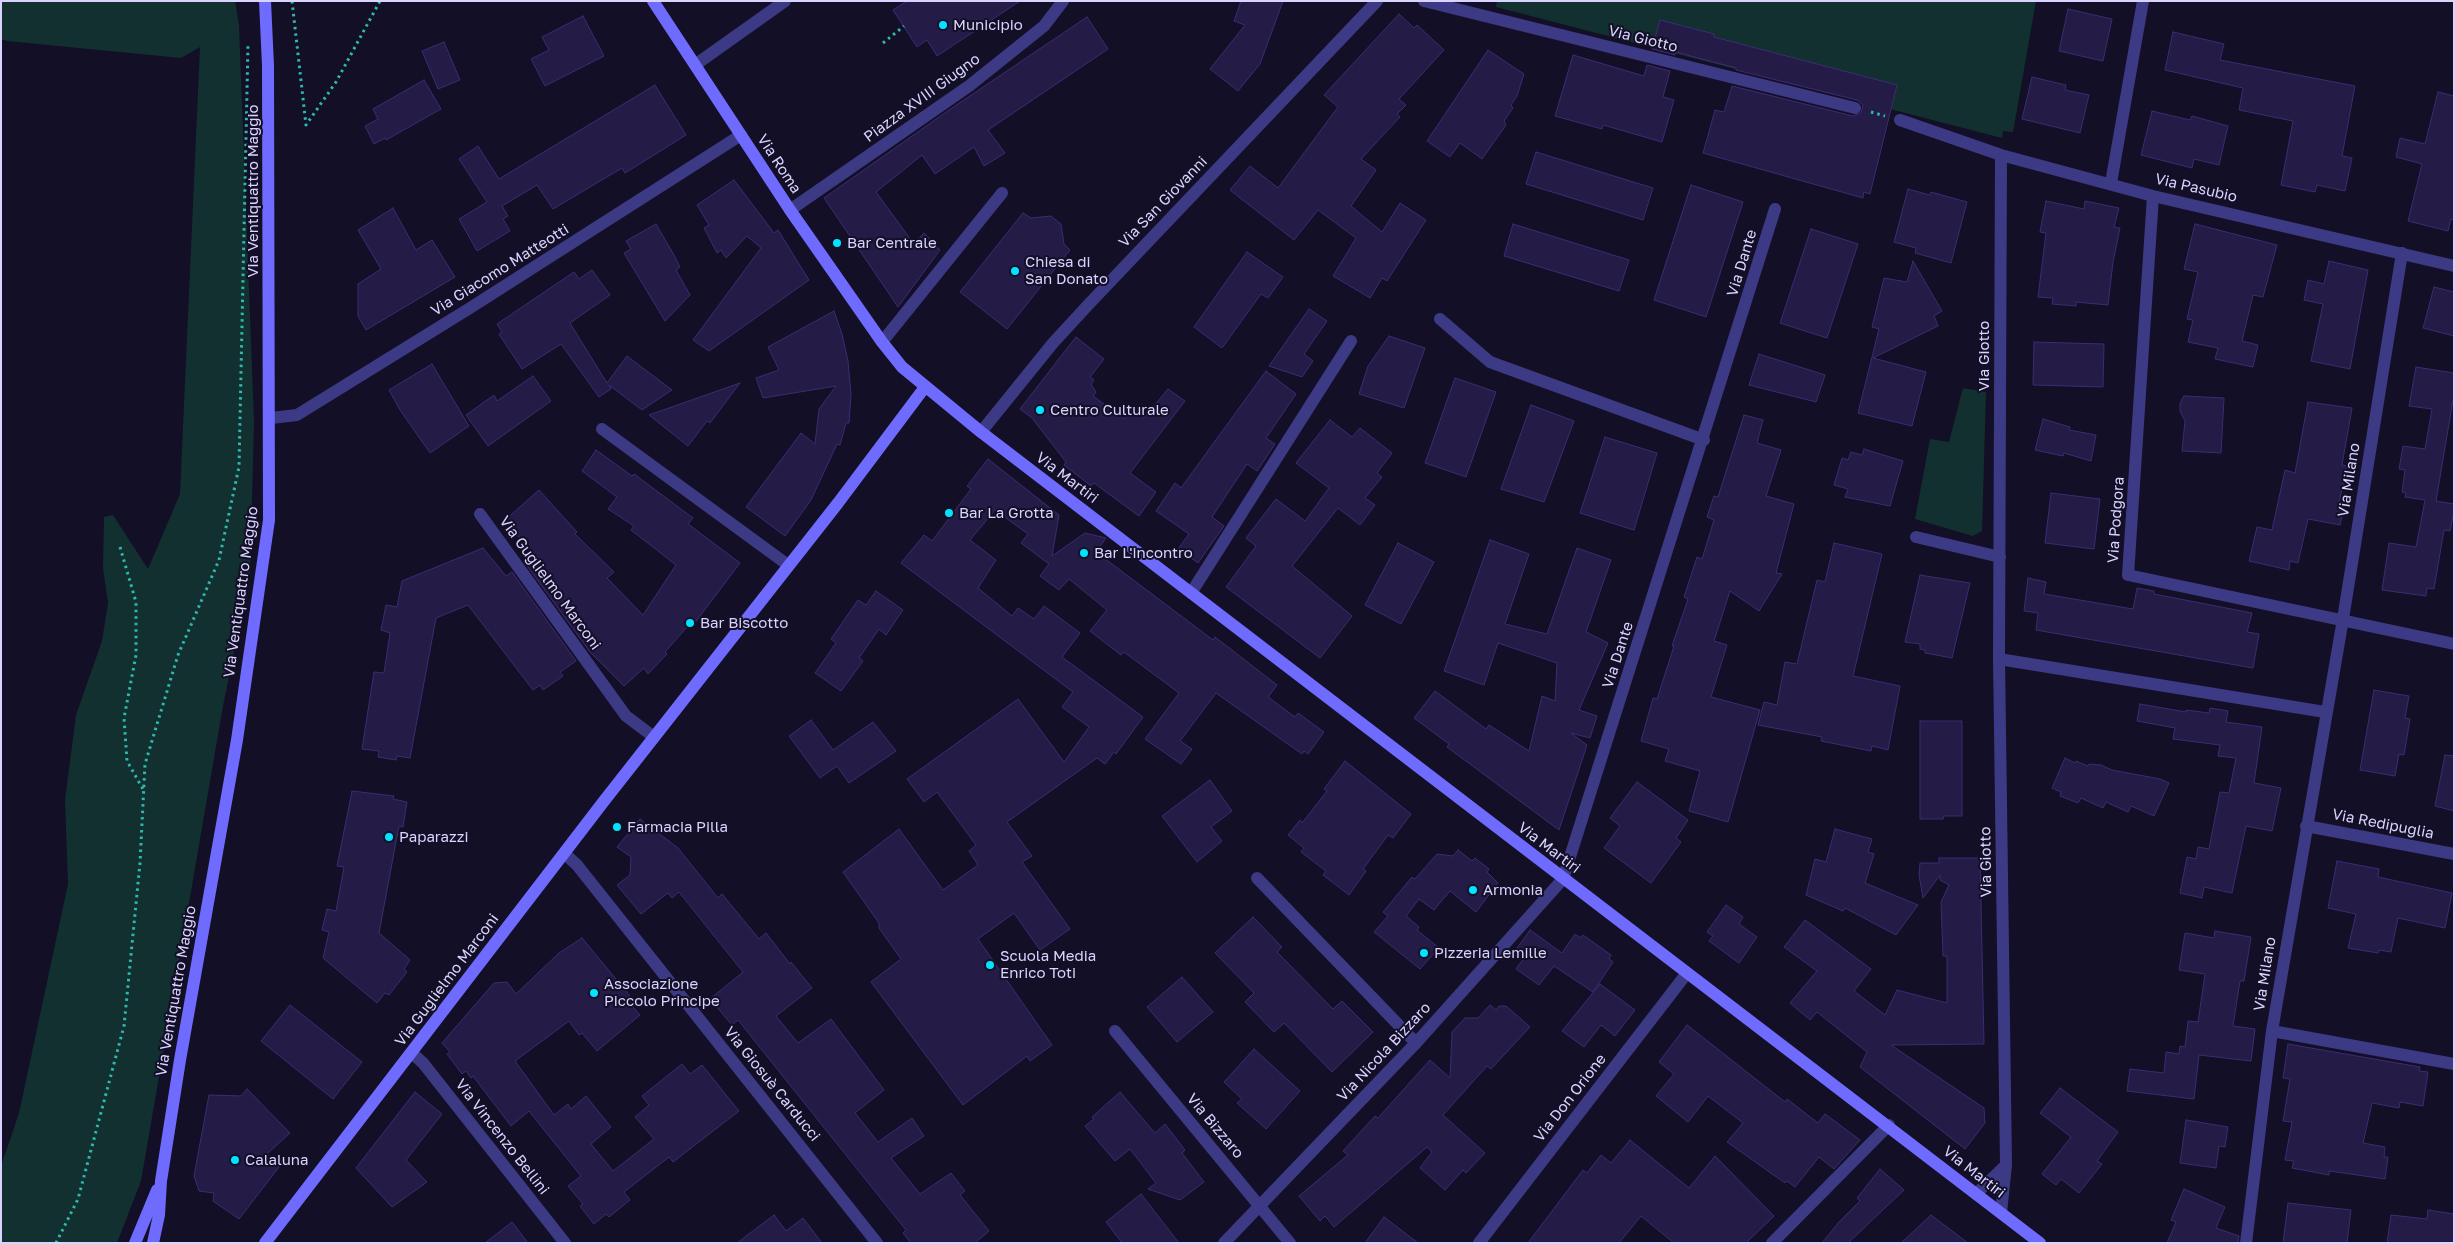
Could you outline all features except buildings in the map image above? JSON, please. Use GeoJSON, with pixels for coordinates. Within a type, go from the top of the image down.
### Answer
{"type":"FeatureCollection","features":[{"type":"Feature","properties":{"kind":"street","name":"Via Roma"},"geometry":{"type":"LineString","coordinates":[[653,1],[790,210],[882,342],[902,367],[925,387]]}},
{"type":"Feature","properties":{"kind":"street"},"geometry":{"type":"LineString","coordinates":[[695,65],[785,1]]}},
{"type":"Feature","properties":{"kind":"street","name":"Piazza XVIII Giugno"},"geometry":{"type":"LineString","coordinates":[[790,210],[969,86],[1044,26],[1063,1]]}},
{"type":"Feature","properties":{"kind":"street","name":"Via San Giovanni"},"geometry":{"type":"LineString","coordinates":[[981,432],[1053,343],[1377,1]]}},
{"type":"Feature","properties":{"kind":"street","name":"Via Giotto"},"geometry":{"type":"LineString","coordinates":[[1424,1],[1855,108]]}},
{"type":"Feature","properties":{"kind":"street"},"geometry":{"type":"LineString","coordinates":[[1900,120],[2001,155],[2111,183],[2142,1]]}},
{"type":"Feature","properties":{"kind":"street","name":"Via Ventiquattro Maggio"},"geometry":{"type":"LineString","coordinates":[[153,1243],[159,1215],[161,1181],[237,740],[269,520],[270,418],[265,2]]}},
{"type":"Feature","properties":{"kind":"street","name":"Via Giacomo Matteotti"},"geometry":{"type":"LineString","coordinates":[[270,418],[297,415],[478,303],[741,135]]}},
{"type":"Feature","properties":{"kind":"street","name":"Via Giotto"},"geometry":{"type":"LineString","coordinates":[[2001,155],[1999,659],[2006,1166],[2001,1213]]}},
{"type":"Feature","properties":{"kind":"street","name":"Via Pasubio"},"geometry":{"type":"LineString","coordinates":[[2111,183],[2153,196],[2454,266]]}},
{"type":"Feature","properties":{"kind":"street"},"geometry":{"type":"LineString","coordinates":[[882,342],[1002,193]]}},
{"type":"Feature","properties":{"kind":"street","name":"Via Podgora"},"geometry":{"type":"LineString","coordinates":[[2153,196],[2128,575],[2454,644]]}},
{"type":"Feature","properties":{"kind":"street","name":"Via Dante"},"geometry":{"type":"LineString","coordinates":[[1563,879],[1704,440],[1775,209]]}},
{"type":"Feature","properties":{"kind":"street","name":"Via Milano"},"geometry":{"type":"LineString","coordinates":[[2246,1243],[2272,1032],[2325,712],[2343,619],[2402,253]]}},
{"type":"Feature","properties":{"kind":"street"},"geometry":{"type":"LineString","coordinates":[[1440,319],[1490,362],[1704,440]]}},
{"type":"Feature","properties":{"kind":"street"},"geometry":{"type":"LineString","coordinates":[[1191,593],[1351,341]]}},
{"type":"Feature","properties":{"kind":"street","name":"Via Martiri"},"geometry":{"type":"LineString","coordinates":[[925,387],[1563,879],[2040,1243]]}},
{"type":"Feature","properties":{"kind":"street","name":"Via Guglielmo Marconi"},"geometry":{"type":"LineString","coordinates":[[265,1243],[925,387]]}},
{"type":"Feature","properties":{"kind":"street"},"geometry":{"type":"LineString","coordinates":[[602,429],[788,565]]}},
{"type":"Feature","properties":{"kind":"street","name":"Via Guglielmo Marconi"},"geometry":{"type":"LineString","coordinates":[[480,514],[626,716],[654,737]]}},
{"type":"Feature","properties":{"kind":"street"},"geometry":{"type":"LineString","coordinates":[[1916,537],[2000,557]]}},
{"type":"Feature","properties":{"kind":"street"},"geometry":{"type":"LineString","coordinates":[[1999,659],[2325,712]]}},
{"type":"Feature","properties":{"kind":"street","name":"Via Redipuglia"},"geometry":{"type":"LineString","coordinates":[[2306,826],[2454,854]]}},
{"type":"Feature","properties":{"kind":"street","name":"Via Giosuè Carducci"},"geometry":{"type":"LineString","coordinates":[[565,854],[577,865],[877,1243]]}},
{"type":"Feature","properties":{"kind":"street"},"geometry":{"type":"LineString","coordinates":[[1257,878],[1416,1043]]}},
{"type":"Feature","properties":{"kind":"street","name":"Via Nicola Bizzaro"},"geometry":{"type":"LineString","coordinates":[[1224,1243],[1416,1043],[1563,879]]}},
{"type":"Feature","properties":{"kind":"street","name":"Via Don Orione"},"geometry":{"type":"LineString","coordinates":[[1478,1243],[1687,973]]}},
{"type":"Feature","properties":{"kind":"street","name":"Via Bizzaro"},"geometry":{"type":"LineString","coordinates":[[1115,1031],[1290,1243]]}},
{"type":"Feature","properties":{"kind":"street"},"geometry":{"type":"LineString","coordinates":[[2272,1032],[2454,1064]]}},
{"type":"Feature","properties":{"kind":"street","name":"Via Vincenzo Bellini"},"geometry":{"type":"LineString","coordinates":[[412,1053],[423,1063],[565,1243]]}},
{"type":"Feature","properties":{"kind":"street"},"geometry":{"type":"LineString","coordinates":[[1772,1243],[1889,1126]]}},
{"type":"Feature","properties":{"kind":"street"},"geometry":{"type":"LineString","coordinates":[[1976,1194],[2006,1166]]}},
{"type":"Feature","properties":{"kind":"street","name":"Via Ventiquattro Maggio"},"geometry":{"type":"LineString","coordinates":[[135,1243],[161,1181]]}},
{"type":"Feature","properties":{"kind":"path"},"geometry":{"type":"LineString","coordinates":[[292,1],[306,125],[336,82],[380,1]]}},
{"type":"Feature","properties":{"kind":"path"},"geometry":{"type":"LineString","coordinates":[[883,43],[904,26]]}},
{"type":"Feature","properties":{"kind":"path"},"geometry":{"type":"LineString","coordinates":[[56,1243],[78,1199],[124,1026],[140,863],[145,764],[178,656],[219,560],[240,467],[247,48],[250,38]]}},
{"type":"Feature","properties":{"kind":"path"},"geometry":{"type":"LineString","coordinates":[[1855,108],[1900,120]]}},
{"type":"Feature","properties":{"kind":"path"},"geometry":{"type":"LineString","coordinates":[[120,547],[136,602],[136,655],[124,718],[127,761],[144,792]]}},
{"type":"Feature","properties":{"kind":"green space"},"geometry":{"type":"Polygon","coordinates":[[[1,1],[235,1],[239,25],[254,422],[250,574],[223,706],[141,1181],[117,1243],[1,1243],[1,1166],[19,1113],[68,884],[65,800],[76,715],[102,641],[108,603],[103,568],[104,517],[113,515],[148,569],[180,494],[200,47],[181,58],[7,41],[1,39],[1,1]]]}},
{"type":"Feature","properties":{"kind":"green space"},"geometry":{"type":"Polygon","coordinates":[[[1497,1],[2036,1],[2013,132],[2003,131],[2002,138],[1496,7],[1497,1]]]}},
{"type":"Feature","properties":{"kind":"green space"},"geometry":{"type":"Polygon","coordinates":[[[1963,388],[1986,392],[1982,531],[1973,536],[1915,519],[1930,439],[1949,442],[1963,388]]]}},
{"type":"Feature","properties":{"kind":"place","name":"Municipio"},"geometry":{"type":"Point","coordinates":[943,25]}},
{"type":"Feature","properties":{"kind":"place","name":"Bar Centrale"},"geometry":{"type":"Point","coordinates":[837,243]}},
{"type":"Feature","properties":{"kind":"place","name":"Chiesa di San Donato"},"geometry":{"type":"Point","coordinates":[1015,271]}},
{"type":"Feature","properties":{"kind":"place","name":"Centro Culturale"},"geometry":{"type":"Point","coordinates":[1040,410]}},
{"type":"Feature","properties":{"kind":"place","name":"Bar La Grotta"},"geometry":{"type":"Point","coordinates":[949,513]}},
{"type":"Feature","properties":{"kind":"place","name":"Bar L'incontro"},"geometry":{"type":"Point","coordinates":[1084,553]}},
{"type":"Feature","properties":{"kind":"place","name":"Bar Biscotto"},"geometry":{"type":"Point","coordinates":[690,623]}},
{"type":"Feature","properties":{"kind":"place","name":"Farmacia Pilla"},"geometry":{"type":"Point","coordinates":[617,827]}},
{"type":"Feature","properties":{"kind":"place","name":"Paparazzi"},"geometry":{"type":"Point","coordinates":[389,837]}},
{"type":"Feature","properties":{"kind":"place","name":"Armonia"},"geometry":{"type":"Point","coordinates":[1473,890]}},
{"type":"Feature","properties":{"kind":"place","name":"Pizzeria Lemille"},"geometry":{"type":"Point","coordinates":[1424,953]}},
{"type":"Feature","properties":{"kind":"place","name":"Scuola Media Enrico Toti"},"geometry":{"type":"Point","coordinates":[990,965]}},
{"type":"Feature","properties":{"kind":"place","name":"Associazione Piccolo Principe"},"geometry":{"type":"Point","coordinates":[594,993]}},
{"type":"Feature","properties":{"kind":"place","name":"Calaluna"},"geometry":{"type":"Point","coordinates":[235,1160]}}]}
